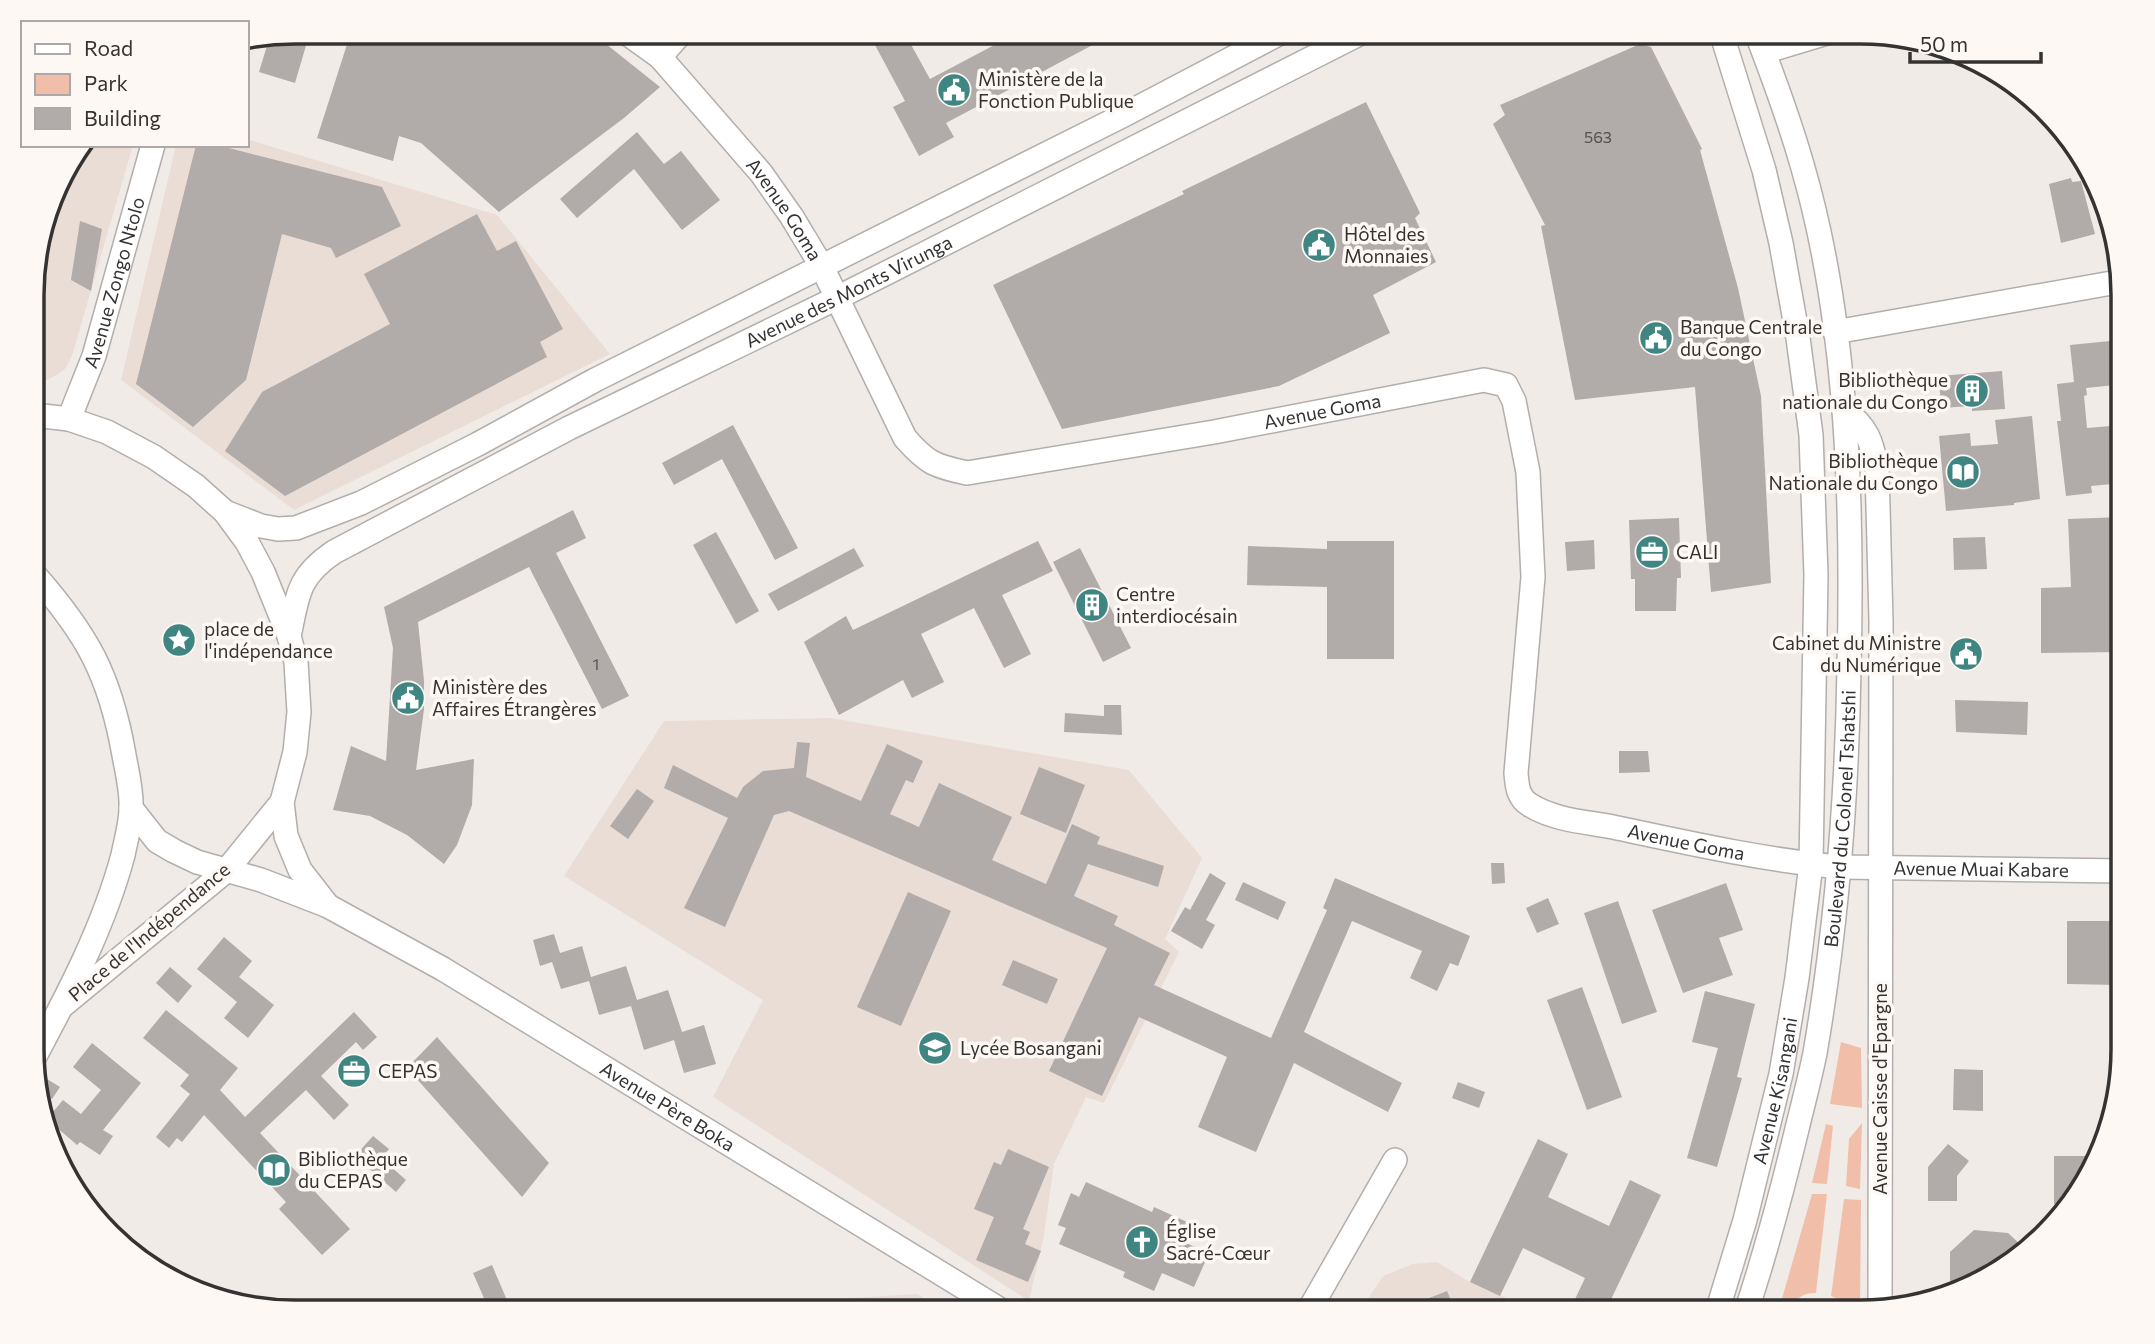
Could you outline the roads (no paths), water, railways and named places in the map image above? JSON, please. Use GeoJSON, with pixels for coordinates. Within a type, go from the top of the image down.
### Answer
{"type":"FeatureCollection","features":[{"type":"Feature","properties":{"kind":"street","name":"Avenue Goma"},"geometry":{"type":"LineString","coordinates":[[642,44],[660,57],[761,173],[792,217],[822,267],[905,438],[919,454],[935,466],[967,473],[1214,432],[1484,380],[1506,385],[1514,401],[1528,472],[1533,577],[1516,773],[1517,790],[1528,804],[1548,814],[1668,839],[1840,867]]}},
{"type":"Feature","properties":{"kind":"street"},"geometry":{"type":"LineString","coordinates":[[660,57],[671,44]]}},
{"type":"Feature","properties":{"kind":"street","name":"Avenue des Monts Virunga"},"geometry":{"type":"LineString","coordinates":[[225,512],[261,526],[296,528],[361,503],[478,444],[595,380],[1122,116],[1259,44]]}},
{"type":"Feature","properties":{"kind":"street","name":"Avenue des Monts Virunga"},"geometry":{"type":"LineString","coordinates":[[289,636],[298,596],[306,577],[315,565],[334,552],[569,428],[837,298],[1339,44]]}},
{"type":"Feature","properties":{"kind":"street","name":"Boulevard du Colonel Tshatshi"},"geometry":{"type":"LineString","coordinates":[[1725,44],[1764,170],[1781,243],[1798,338],[1811,435],[1816,575],[1811,864]]}},
{"type":"Feature","properties":{"kind":"street","name":"Boulevard du Colonel Tshatshi"},"geometry":{"type":"LineString","coordinates":[[1750,1300],[1765,1253],[1814,1056],[1830,956],[1840,867],[1848,732],[1851,599],[1844,411],[1835,332],[1820,241],[1803,168],[1761,44]]}},
{"type":"Feature","properties":{"kind":"street","name":"Avenue Zongo Ntolo"},"geometry":{"type":"LineString","coordinates":[[69,419],[94,356],[152,147]]}},
{"type":"Feature","properties":{"kind":"street"},"geometry":{"type":"LineString","coordinates":[[1835,332],[2111,283]]}},
{"type":"Feature","properties":{"kind":"street","name":"Avenue Caisse d'Epargne"},"geometry":{"type":"LineString","coordinates":[[1844,411],[1866,429],[1873,446],[1877,469],[1881,621],[1880,1300]]}},
{"type":"Feature","properties":{"kind":"street","name":"Place de l'Indépendance"},"geometry":{"type":"LineString","coordinates":[[44,416],[69,419],[107,432],[153,457],[195,486],[225,512],[247,542],[263,572],[289,636],[296,662],[299,712],[295,751],[282,802],[226,871],[61,1007]]}},
{"type":"Feature","properties":{"kind":"street","name":"Place de l'Indépendance"},"geometry":{"type":"LineString","coordinates":[[44,585],[67,611],[91,649],[105,680],[120,730],[131,808],[113,891],[61,1007]]}},
{"type":"Feature","properties":{"kind":"street"},"geometry":{"type":"LineString","coordinates":[[282,802],[286,836],[300,870],[328,906]]}},
{"type":"Feature","properties":{"kind":"street","name":"Avenue Père Boka"},"geometry":{"type":"LineString","coordinates":[[131,808],[157,841],[185,857],[261,880],[328,906],[443,969],[984,1300]]}},
{"type":"Feature","properties":{"kind":"street","name":"Avenue Kisangani"},"geometry":{"type":"LineString","coordinates":[[1721,1300],[1745,1220],[1781,1074],[1797,978],[1811,864]]}},
{"type":"Feature","properties":{"kind":"street","name":"Avenue Muai Kabare"},"geometry":{"type":"LineString","coordinates":[[1840,867],[2111,871]]}},
{"type":"Feature","properties":{"kind":"street"},"geometry":{"type":"LineString","coordinates":[[44,1039],[61,1007]]}},
{"type":"Feature","properties":{"kind":"street"},"geometry":{"type":"LineString","coordinates":[[1315,1300],[1395,1160]]}},
{"type":"Feature","properties":{"kind":"place","name":"Ministère de la Fonction Publique"},"geometry":{"type":"Point","coordinates":[954,90]}},
{"type":"Feature","properties":{"kind":"place","name":"Hôtel des Monnaies"},"geometry":{"type":"Point","coordinates":[1319,245]}},
{"type":"Feature","properties":{"kind":"place","name":"Banque Centrale du Congo"},"geometry":{"type":"Point","coordinates":[1656,338]}},
{"type":"Feature","properties":{"kind":"place","name":"Bibliothèque nationale du Congo"},"geometry":{"type":"Point","coordinates":[1972,391]}},
{"type":"Feature","properties":{"kind":"place","name":"Bibliothèque Nationale du Congo"},"geometry":{"type":"Point","coordinates":[1963,472]}},
{"type":"Feature","properties":{"kind":"place","name":"CALI"},"geometry":{"type":"Point","coordinates":[1652,552]}},
{"type":"Feature","properties":{"kind":"place","name":"Centre interdiocésain"},"geometry":{"type":"Point","coordinates":[1092,605]}},
{"type":"Feature","properties":{"kind":"place","name":"place de l'indépendance"},"geometry":{"type":"Point","coordinates":[179,640]}},
{"type":"Feature","properties":{"kind":"place","name":"Cabinet du Ministre du Numérique"},"geometry":{"type":"Point","coordinates":[1966,654]}},
{"type":"Feature","properties":{"kind":"place","name":"Ministère des Affaires Étrangères"},"geometry":{"type":"Point","coordinates":[408,698]}},
{"type":"Feature","properties":{"kind":"place","name":"Lycée Bosangani"},"geometry":{"type":"Point","coordinates":[935,1048]}},
{"type":"Feature","properties":{"kind":"place","name":"CEPAS"},"geometry":{"type":"Point","coordinates":[354,1071]}},
{"type":"Feature","properties":{"kind":"place","name":"Bibliothèque du CEPAS"},"geometry":{"type":"Point","coordinates":[274,1170]}},
{"type":"Feature","properties":{"kind":"place","name":"Église Sacré-Cœur"},"geometry":{"type":"Point","coordinates":[1142,1242]}}]}
